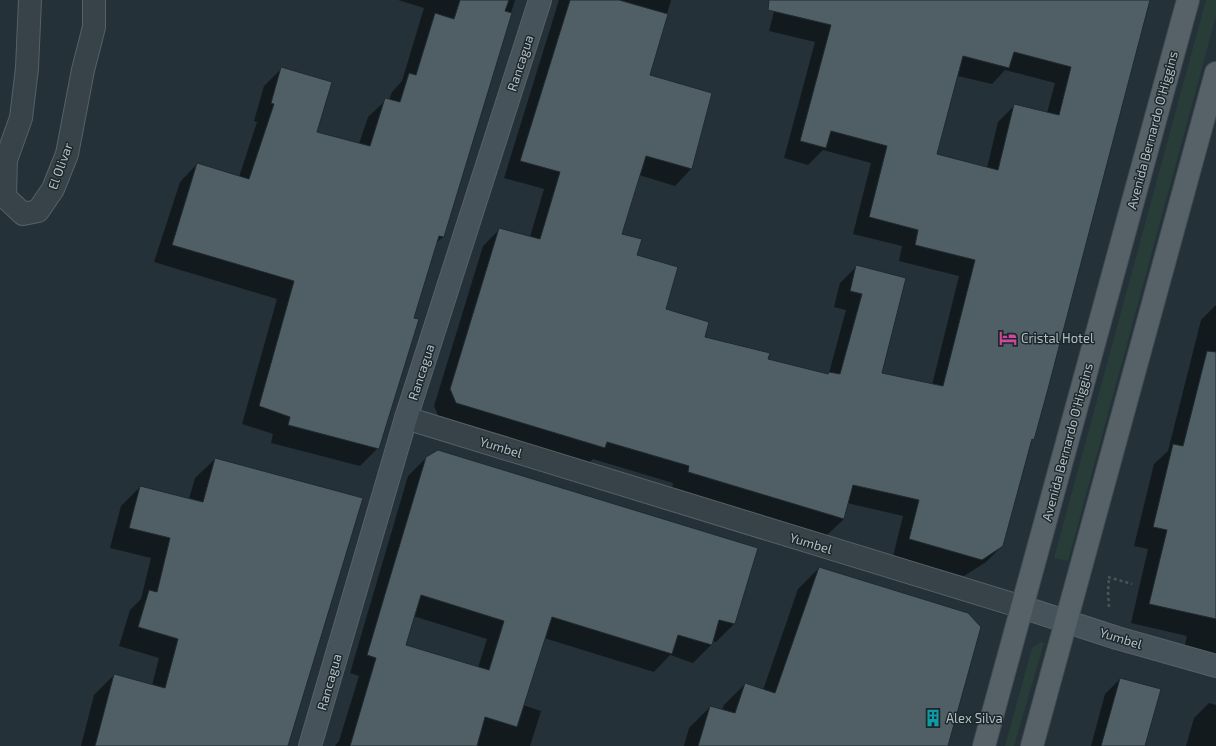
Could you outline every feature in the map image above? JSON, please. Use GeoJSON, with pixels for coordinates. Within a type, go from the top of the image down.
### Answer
{"type":"FeatureCollection","features":[{"type":"Feature","properties":{"kind":"main road","name":"Avenida Bernardo O'Higgins"},"geometry":{"type":"LineString","coordinates":[[984,746],[1188,0]]}},
{"type":"Feature","properties":{"kind":"main road"},"geometry":{"type":"LineString","coordinates":[[1032,746],[1216,73]]}},
{"type":"Feature","properties":{"kind":"street","name":"El Olivar"},"geometry":{"type":"LineString","coordinates":[[30,0],[27,68],[21,118],[6,160],[5,198],[23,214],[38,211],[53,189],[67,154],[83,70],[94,27],[94,0]]}},
{"type":"Feature","properties":{"kind":"street","name":"Rancagua"},"geometry":{"type":"LineString","coordinates":[[310,746],[406,418],[540,0]]}},
{"type":"Feature","properties":{"kind":"street","name":"Yumbel"},"geometry":{"type":"LineString","coordinates":[[406,418],[1022,607],[1117,638],[1216,666]]}},
{"type":"Feature","properties":{"kind":"green space"},"geometry":{"type":"Polygon","coordinates":[[[1206,0],[1216,0],[1216,16],[1068,561],[1054,558],[1206,0]]]}},
{"type":"Feature","properties":{"kind":"green space"},"geometry":{"type":"Polygon","coordinates":[[[1040,642],[1044,643],[1014,746],[1005,746],[1032,648],[1040,642]]]}},
{"type":"Feature","properties":{"kind":"building"},"geometry":{"type":"Polygon","coordinates":[[[460,0],[509,0],[505,11],[512,13],[444,237],[439,236],[414,318],[419,319],[379,449],[288,425],[290,417],[259,406],[294,281],[172,245],[197,163],[249,179],[274,104],[271,103],[281,67],[332,82],[317,132],[370,146],[385,98],[400,102],[409,73],[416,75],[435,13],[454,19],[460,0]]]}},
{"type":"Feature","properties":{"kind":"building"},"geometry":{"type":"Polygon","coordinates":[[[570,0],[619,0],[668,14],[650,75],[712,93],[692,169],[646,156],[622,234],[642,239],[637,255],[678,267],[666,309],[709,322],[705,337],[770,353],[768,359],[828,374],[829,372],[840,374],[862,294],[850,291],[856,265],[906,278],[882,373],[943,386],[975,260],[915,245],[918,230],[869,217],[887,146],[831,131],[826,148],[800,141],[831,25],[768,10],[769,0],[1150,0],[1048,389],[1034,440],[1032,439],[1003,546],[982,560],[909,539],[919,500],[853,485],[844,519],[688,472],[689,466],[607,442],[605,448],[456,403],[450,389],[499,228],[540,239],[560,172],[520,161],[570,0]],[[1014,52],[1009,68],[963,56],[937,154],[998,170],[1014,104],[1059,115],[1071,67],[1014,52]]]}},
{"type":"Feature","properties":{"kind":"building"},"geometry":{"type":"Polygon","coordinates":[[[1207,351],[1216,352],[1216,619],[1149,604],[1167,530],[1153,527],[1173,444],[1183,446],[1207,351]]]}},
{"type":"Feature","properties":{"kind":"building"},"geometry":{"type":"Polygon","coordinates":[[[438,450],[758,548],[735,624],[719,620],[712,645],[678,635],[672,654],[552,617],[517,727],[485,717],[477,746],[350,746],[376,658],[367,655],[426,457],[438,450]],[[421,595],[406,645],[489,670],[504,621],[421,595]]]}},
{"type":"Feature","properties":{"kind":"building"},"geometry":{"type":"Polygon","coordinates":[[[215,458],[363,498],[288,746],[95,746],[114,674],[165,688],[178,639],[138,627],[149,590],[157,592],[170,538],[129,528],[140,486],[203,502],[215,458]]]}},
{"type":"Feature","properties":{"kind":"building"},"geometry":{"type":"Polygon","coordinates":[[[819,567],[968,613],[981,627],[948,746],[698,746],[710,706],[735,713],[745,683],[775,693],[819,567]]]}},
{"type":"Feature","properties":{"kind":"building"},"geometry":{"type":"Polygon","coordinates":[[[1120,678],[1161,689],[1145,746],[1101,746],[1120,678]]]}},
{"type":"Feature","properties":{"kind":"place","name":"Cristal Hotel"},"geometry":{"type":"Point","coordinates":[1008,338]}},
{"type":"Feature","properties":{"kind":"place","name":"Alex Silva"},"geometry":{"type":"Point","coordinates":[933,718]}}]}
